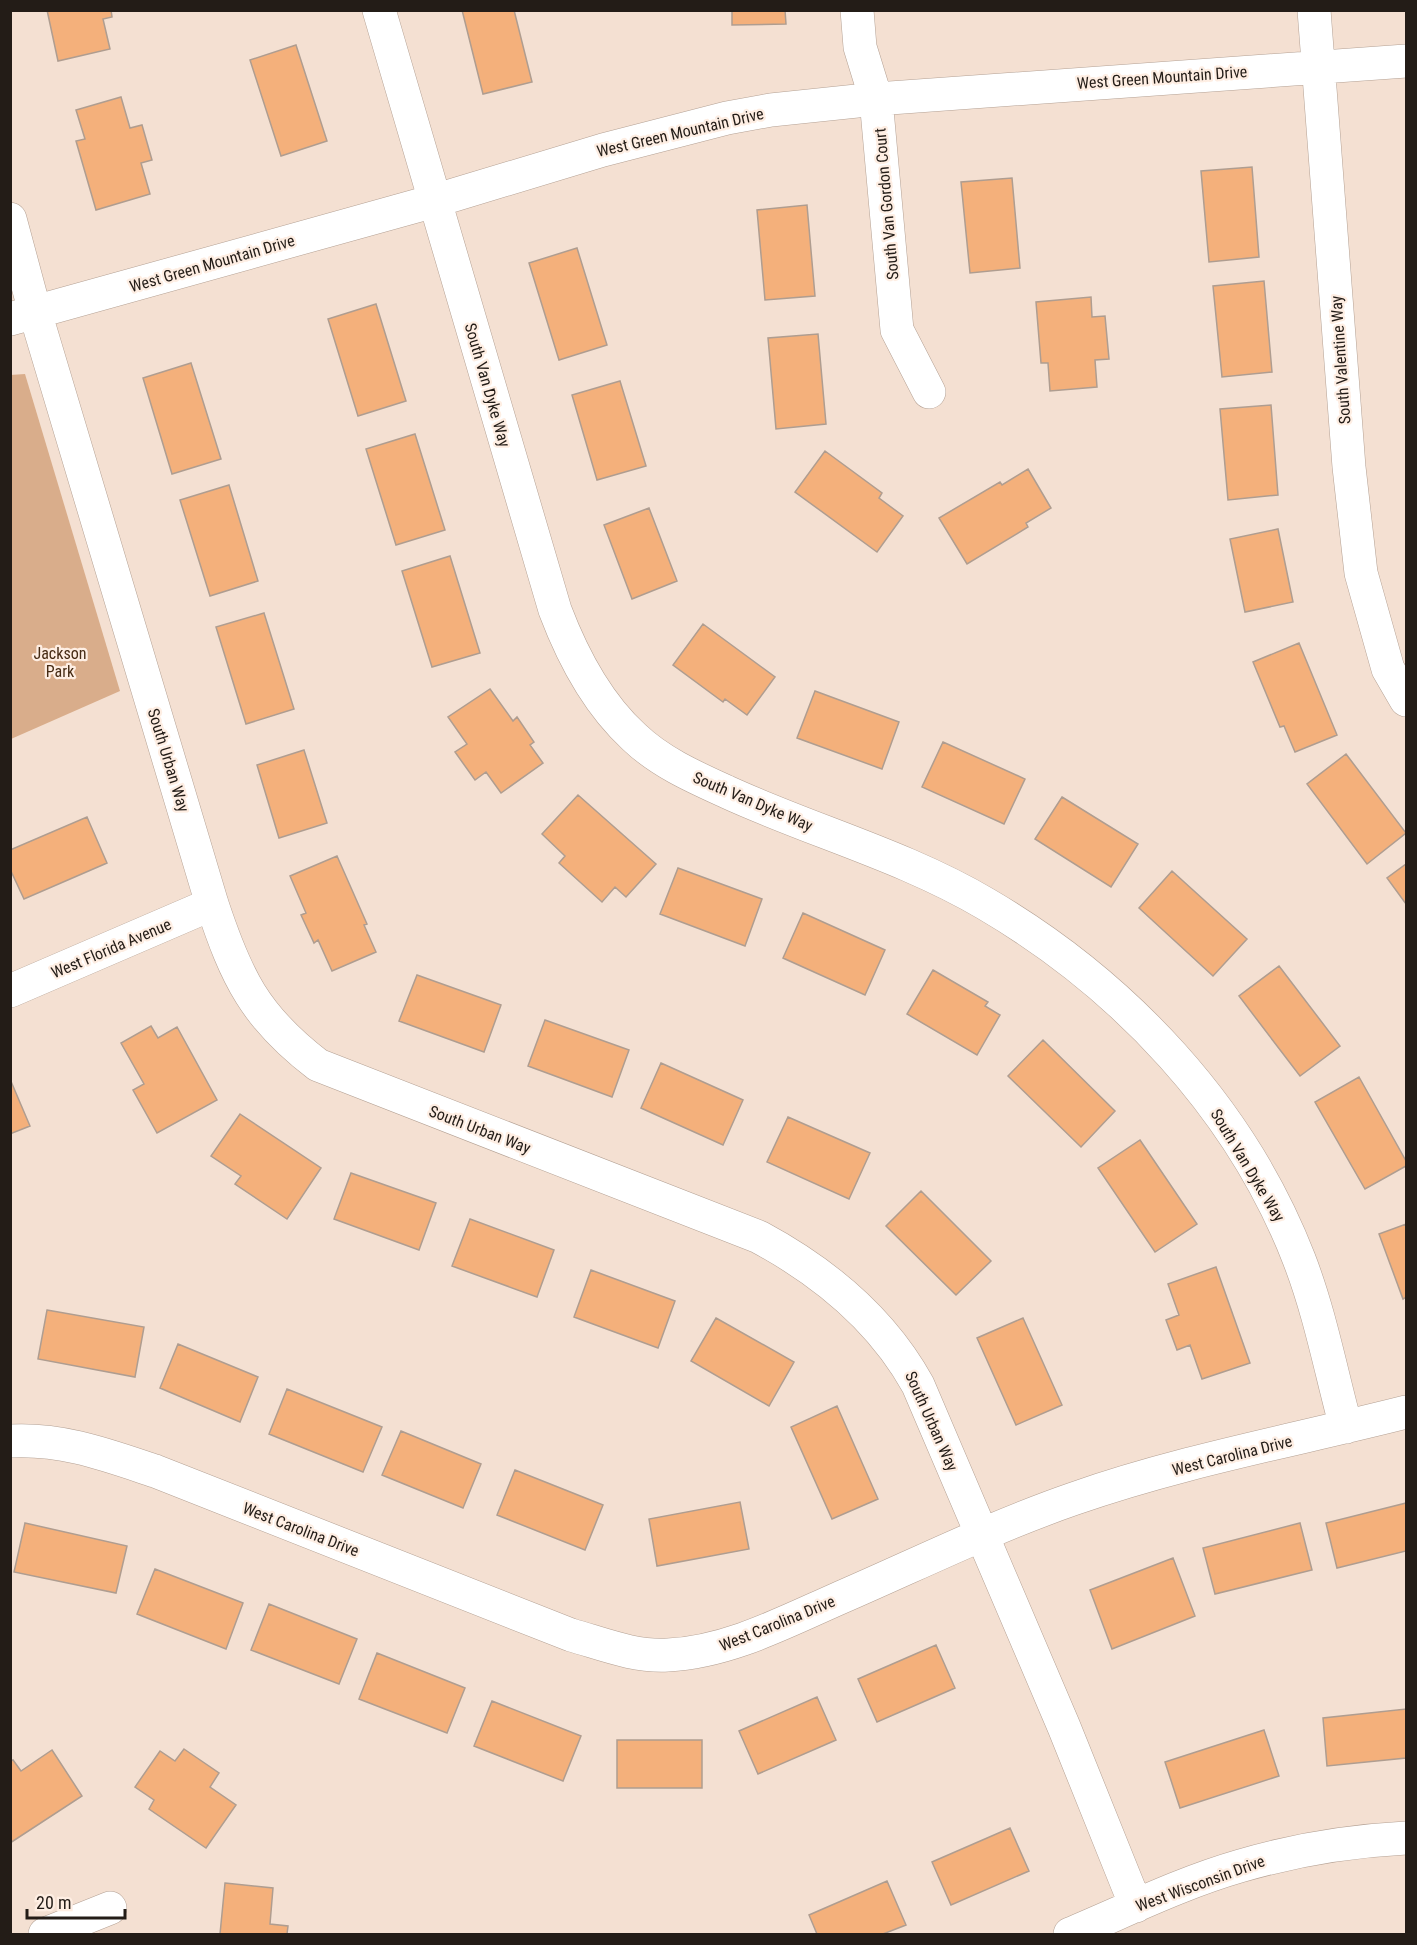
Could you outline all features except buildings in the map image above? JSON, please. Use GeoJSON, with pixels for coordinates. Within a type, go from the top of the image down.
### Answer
{"type":"FeatureCollection","features":[{"type":"Feature","properties":{"kind":"street","name":"South Van Dyke Way"},"geometry":{"type":"LineString","coordinates":[[379,10],[555,610],[568,645],[606,703],[632,736],[658,756],[689,774],[753,804],[905,864],[963,892],[1012,920],[1058,951],[1100,984],[1172,1054],[1241,1146],[1284,1225],[1306,1283],[1346,1427]]}},
{"type":"Feature","properties":{"kind":"street","name":"South Van Gordon Court"},"geometry":{"type":"LineString","coordinates":[[857,10],[860,47],[876,99],[897,330],[929,392]]}},
{"type":"Feature","properties":{"kind":"street","name":"South Valentine Way"},"geometry":{"type":"LineString","coordinates":[[1314,10],[1348,466],[1361,573],[1388,669],[1407,700]]}},
{"type":"Feature","properties":{"kind":"street","name":"West Green Mountain Drive"},"geometry":{"type":"LineString","coordinates":[[23,316],[434,201],[603,150],[716,121],[771,110],[876,99],[1407,61]]}},
{"type":"Feature","properties":{"kind":"street","name":"South Urban Way"},"geometry":{"type":"LineString","coordinates":[[10,219],[23,316],[212,904],[237,972],[252,999],[273,1026],[318,1065],[759,1237],[799,1259],[830,1282],[864,1314],[903,1358],[918,1385],[1064,1727],[1136,1906]]}},
{"type":"Feature","properties":{"kind":"street","name":"West Florida Avenue"},"geometry":{"type":"LineString","coordinates":[[10,991],[212,904]]}},
{"type":"Feature","properties":{"kind":"street","name":"West Carolina Drive"},"geometry":{"type":"LineString","coordinates":[[10,1441],[35,1440],[67,1443],[155,1471],[571,1635],[633,1653],[676,1654],[706,1650],[736,1641],[1073,1499],[1107,1488],[1407,1412]]}},
{"type":"Feature","properties":{"kind":"street","name":"West Wisconsin Drive"},"geometry":{"type":"LineString","coordinates":[[1070,1935],[1136,1906],[1237,1867],[1282,1855],[1336,1845],[1407,1838]]}},
{"type":"Feature","properties":{"kind":"street"},"geometry":{"type":"LineString","coordinates":[[45,1935],[110,1908]]}},
{"type":"Feature","properties":{"kind":"green space","name":"Jackson Park"},"geometry":{"type":"Polygon","coordinates":[[[25,374],[120,691],[11,739],[10,375],[25,374]]]}}]}
